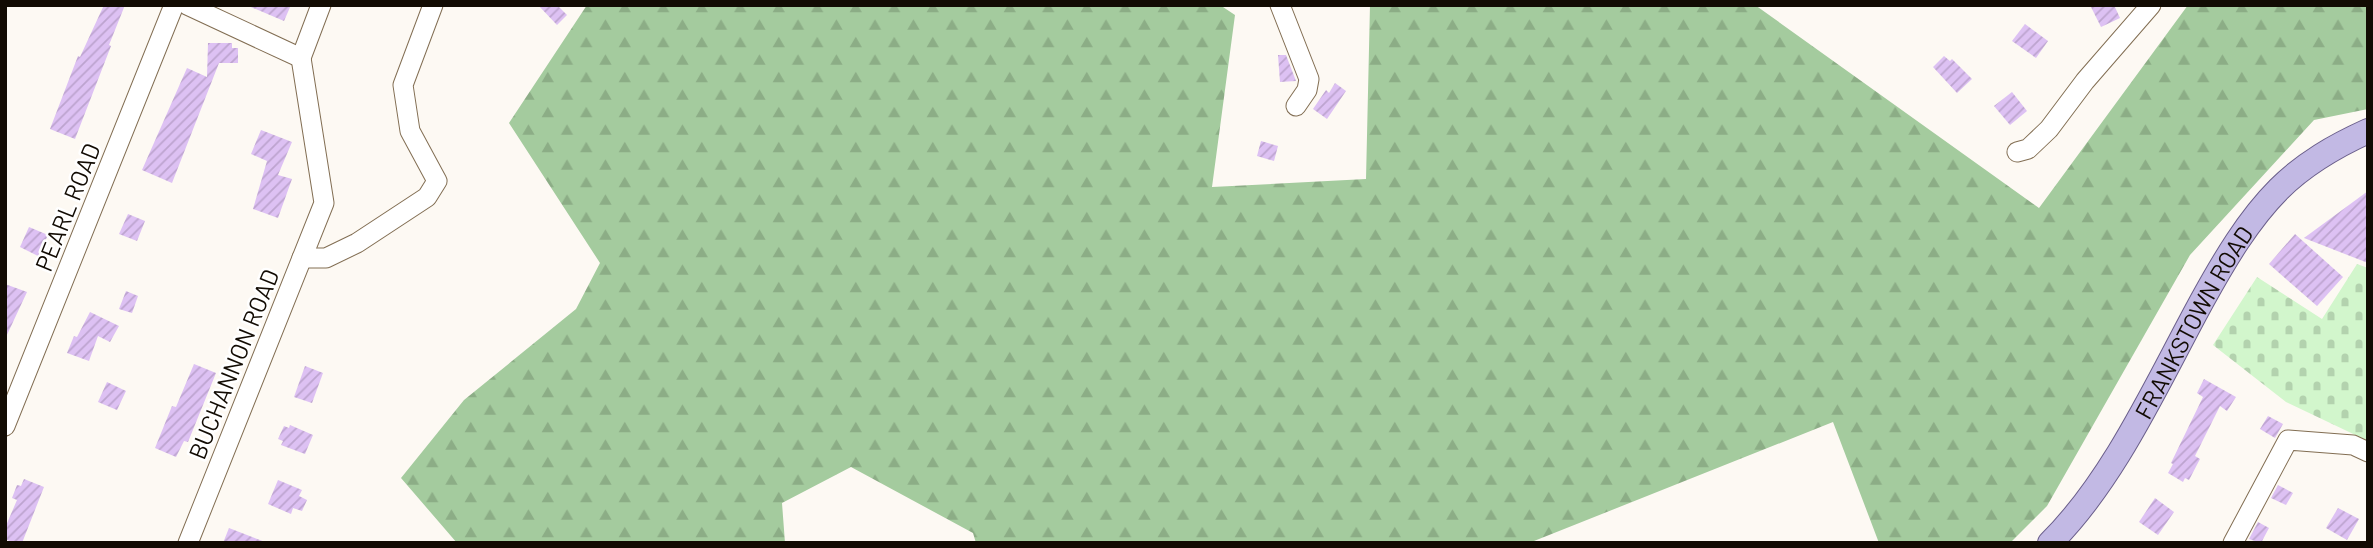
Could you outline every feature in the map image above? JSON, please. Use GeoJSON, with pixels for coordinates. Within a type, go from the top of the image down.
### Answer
{"type":"FeatureCollection","features":[{"type":"Feature","properties":{"kind":"main road","name":"FRANKSTOWN ROAD"},"geometry":{"type":"LineString","coordinates":[[2050,543],[2084,506],[2113,463],[2222,266],[2256,216],[2278,190],[2309,163],[2368,131]]}},
{"type":"Feature","properties":{"kind":"street","name":"PEARL ROAD"},"geometry":{"type":"LineString","coordinates":[[5,426],[174,5]]}},
{"type":"Feature","properties":{"kind":"street"},"geometry":{"type":"LineString","coordinates":[[187,5],[300,58],[321,5]]}},
{"type":"Feature","properties":{"kind":"street"},"geometry":{"type":"LineString","coordinates":[[302,258],[326,258],[357,243],[428,197],[437,181],[410,131],[403,85],[433,5]]}},
{"type":"Feature","properties":{"kind":"street"},"geometry":{"type":"LineString","coordinates":[[1280,5],[1309,79],[1307,90],[1296,106]]}},
{"type":"Feature","properties":{"kind":"street"},"geometry":{"type":"LineString","coordinates":[[2017,152],[2028,149],[2049,129],[2085,81],[2151,5]]}},
{"type":"Feature","properties":{"kind":"street","name":"BUCHANNON ROAD"},"geometry":{"type":"LineString","coordinates":[[188,543],[324,203],[300,58]]}},
{"type":"Feature","properties":{"kind":"street"},"geometry":{"type":"LineString","coordinates":[[2233,543],[2288,440],[2353,445],[2368,452]]}},
{"type":"Feature","properties":{"kind":"green space"},"geometry":{"type":"Polygon","coordinates":[[[587,5],[1220,5],[1235,15],[1212,187],[1366,179],[1370,5],[1755,5],[2039,208],[2188,5],[2368,5],[2368,109],[2314,120],[2190,255],[2047,506],[2010,543],[1879,543],[1833,422],[1529,543],[976,543],[973,533],[851,467],[782,503],[785,543],[457,543],[401,478],[464,400],[576,309],[600,263],[509,123],[587,5]]]}},
{"type":"Feature","properties":{"kind":"green space"},"geometry":{"type":"Polygon","coordinates":[[[2357,264],[2368,268],[2368,441],[2286,402],[2213,345],[2257,277],[2322,319],[2357,264]]]}},
{"type":"Feature","properties":{"kind":"building"},"geometry":{"type":"Polygon","coordinates":[[[104,5],[125,5],[75,139],[50,129],[78,56],[80,57],[104,5]]]}},
{"type":"Feature","properties":{"kind":"building"},"geometry":{"type":"Polygon","coordinates":[[[246,5],[291,5],[284,21],[246,5]]]}},
{"type":"Feature","properties":{"kind":"building"},"geometry":{"type":"Polygon","coordinates":[[[538,5],[557,5],[567,15],[557,25],[538,5]]]}},
{"type":"Feature","properties":{"kind":"building"},"geometry":{"type":"Polygon","coordinates":[[[2090,5],[2114,5],[2120,18],[2101,27],[2090,5]]]}},
{"type":"Feature","properties":{"kind":"building"},"geometry":{"type":"Polygon","coordinates":[[[2025,24],[2048,41],[2036,58],[2012,41],[2025,24]]]}},
{"type":"Feature","properties":{"kind":"building"},"geometry":{"type":"Polygon","coordinates":[[[208,43],[232,43],[232,48],[238,48],[238,63],[219,63],[172,183],[142,170],[187,68],[207,77],[208,43]]]}},
{"type":"Feature","properties":{"kind":"building"},"geometry":{"type":"Polygon","coordinates":[[[1278,55],[1286,55],[1296,81],[1280,82],[1278,55]]]}},
{"type":"Feature","properties":{"kind":"building"},"geometry":{"type":"Polygon","coordinates":[[[1944,56],[1950,61],[1952,59],[1972,79],[1957,93],[1933,67],[1944,56]]]}},
{"type":"Feature","properties":{"kind":"building"},"geometry":{"type":"Polygon","coordinates":[[[1335,83],[1346,91],[1327,119],[1313,109],[1326,90],[1329,93],[1335,83]]]}},
{"type":"Feature","properties":{"kind":"building"},"geometry":{"type":"Polygon","coordinates":[[[2012,92],[2027,111],[2010,125],[1994,106],[2012,92]]]}},
{"type":"Feature","properties":{"kind":"building"},"geometry":{"type":"Polygon","coordinates":[[[261,130],[292,142],[278,175],[292,179],[278,218],[253,209],[267,161],[251,154],[261,130]]]}},
{"type":"Feature","properties":{"kind":"building"},"geometry":{"type":"Polygon","coordinates":[[[1261,141],[1278,146],[1274,161],[1257,156],[1261,141]]]}},
{"type":"Feature","properties":{"kind":"building"},"geometry":{"type":"Polygon","coordinates":[[[2368,191],[2368,263],[2304,238],[2368,191]]]}},
{"type":"Feature","properties":{"kind":"building"},"geometry":{"type":"Polygon","coordinates":[[[128,214],[145,221],[137,241],[119,234],[128,214]]]}},
{"type":"Feature","properties":{"kind":"building"},"geometry":{"type":"Polygon","coordinates":[[[29,227],[48,235],[38,256],[20,247],[29,227]]]}},
{"type":"Feature","properties":{"kind":"building"},"geometry":{"type":"Polygon","coordinates":[[[2295,234],[2343,277],[2317,306],[2269,264],[2295,234]]]}},
{"type":"Feature","properties":{"kind":"building"},"geometry":{"type":"Polygon","coordinates":[[[5,284],[27,292],[6,337],[5,337],[5,284]]]}},
{"type":"Feature","properties":{"kind":"building"},"geometry":{"type":"Polygon","coordinates":[[[126,291],[138,296],[132,313],[119,309],[126,291]]]}},
{"type":"Feature","properties":{"kind":"building"},"geometry":{"type":"Polygon","coordinates":[[[90,312],[119,326],[110,342],[98,336],[89,361],[67,353],[74,336],[77,337],[90,312]]]}},
{"type":"Feature","properties":{"kind":"building"},"geometry":{"type":"Polygon","coordinates":[[[194,364],[216,373],[188,442],[184,441],[176,457],[155,448],[172,406],[176,407],[194,364]]]}},
{"type":"Feature","properties":{"kind":"building"},"geometry":{"type":"Polygon","coordinates":[[[305,366],[323,373],[312,403],[294,397],[305,366]]]}},
{"type":"Feature","properties":{"kind":"building"},"geometry":{"type":"Polygon","coordinates":[[[2204,379],[2236,397],[2227,411],[2220,406],[2195,456],[2200,459],[2189,480],[2185,478],[2183,482],[2168,473],[2203,397],[2197,393],[2204,379]]]}},
{"type":"Feature","properties":{"kind":"building"},"geometry":{"type":"Polygon","coordinates":[[[107,382],[126,391],[117,410],[98,402],[107,382]]]}},
{"type":"Feature","properties":{"kind":"building"},"geometry":{"type":"Polygon","coordinates":[[[2268,416],[2283,424],[2275,438],[2260,429],[2268,416]]]}},
{"type":"Feature","properties":{"kind":"building"},"geometry":{"type":"Polygon","coordinates":[[[290,425],[313,435],[305,454],[281,445],[283,441],[278,439],[284,426],[289,428],[290,425]]]}},
{"type":"Feature","properties":{"kind":"building"},"geometry":{"type":"Polygon","coordinates":[[[24,479],[44,487],[22,543],[14,543],[5,539],[5,528],[17,500],[12,498],[17,485],[21,486],[24,479]]]}},
{"type":"Feature","properties":{"kind":"building"},"geometry":{"type":"Polygon","coordinates":[[[278,480],[302,490],[299,496],[307,500],[302,511],[293,508],[291,514],[268,504],[278,480]]]}},
{"type":"Feature","properties":{"kind":"building"},"geometry":{"type":"Polygon","coordinates":[[[2278,485],[2293,493],[2286,505],[2271,498],[2278,485]]]}},
{"type":"Feature","properties":{"kind":"building"},"geometry":{"type":"Polygon","coordinates":[[[2155,498],[2174,512],[2158,535],[2139,522],[2155,498]]]}},
{"type":"Feature","properties":{"kind":"building"},"geometry":{"type":"Polygon","coordinates":[[[2338,508],[2359,519],[2347,540],[2326,528],[2338,508]]]}},
{"type":"Feature","properties":{"kind":"building"},"geometry":{"type":"Polygon","coordinates":[[[2258,522],[2269,528],[2261,543],[2249,539],[2258,522]]]}},
{"type":"Feature","properties":{"kind":"building"},"geometry":{"type":"Polygon","coordinates":[[[229,528],[265,542],[265,543],[223,543],[229,528]]]}}]}
